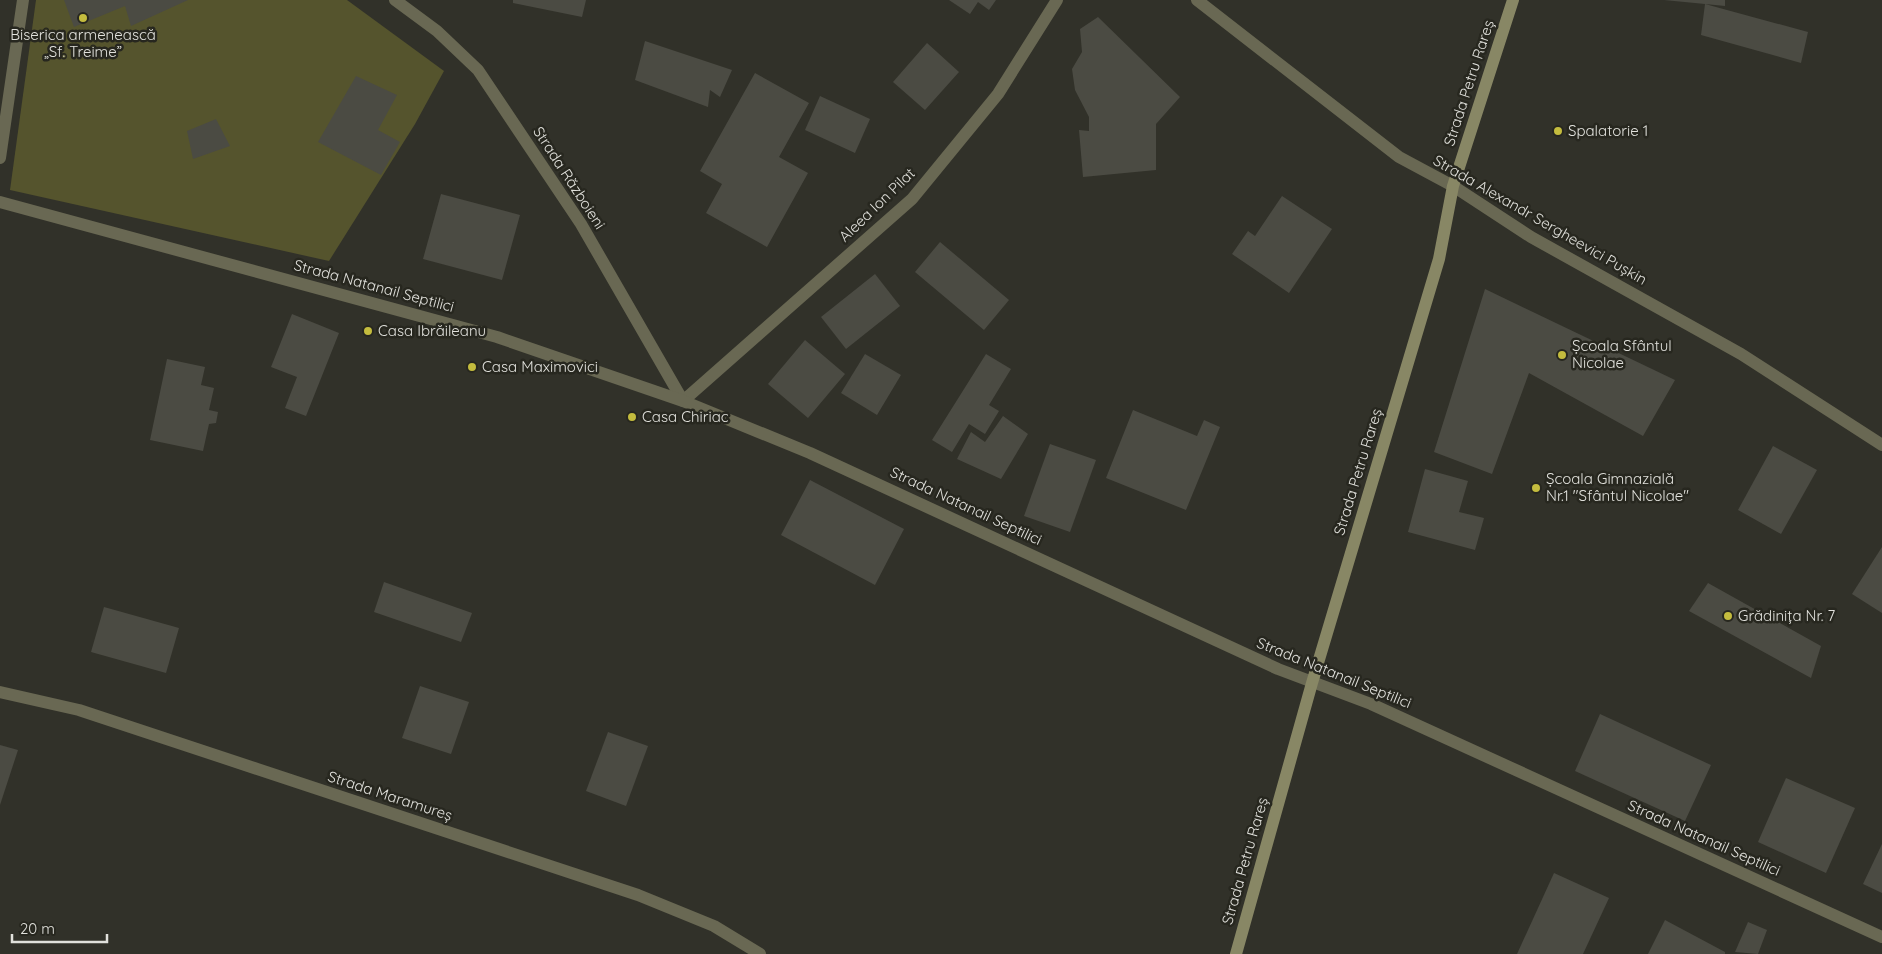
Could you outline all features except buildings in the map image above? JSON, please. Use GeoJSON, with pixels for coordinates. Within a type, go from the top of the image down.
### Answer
{"type":"FeatureCollection","features":[{"type":"Feature","properties":{"kind":"main road","name":"Strada Petru Rareș"},"geometry":{"type":"LineString","coordinates":[[1236,954],[1312,683],[1439,259],[1453,186],[1513,0]]}},
{"type":"Feature","properties":{"kind":"street"},"geometry":{"type":"LineString","coordinates":[[0,158],[23,0]]}},
{"type":"Feature","properties":{"kind":"street","name":"Strada Războieni"},"geometry":{"type":"LineString","coordinates":[[395,0],[437,31],[478,70],[581,224],[683,400]]}},
{"type":"Feature","properties":{"kind":"street","name":"Aleea Ion Pilat"},"geometry":{"type":"LineString","coordinates":[[683,400],[912,199],[998,94],[1057,0]]}},
{"type":"Feature","properties":{"kind":"street","name":"Strada Alexandr Sergheevici Pușkin"},"geometry":{"type":"LineString","coordinates":[[1196,0],[1399,157],[1453,186],[1532,236],[1741,354],[1882,445]]}},
{"type":"Feature","properties":{"kind":"street","name":"Strada Natanail Septilici"},"geometry":{"type":"LineString","coordinates":[[0,202],[497,336],[683,400],[810,452],[1312,683],[1371,704],[1882,937]]}},
{"type":"Feature","properties":{"kind":"street","name":"Strada Maramureș"},"geometry":{"type":"LineString","coordinates":[[0,692],[79,710],[638,894],[714,926],[760,954]]}},
{"type":"Feature","properties":{"kind":"shaded area"},"geometry":{"type":"Polygon","coordinates":[[[36,0],[347,0],[444,71],[415,124],[329,261],[10,190],[36,0]]]}},
{"type":"Feature","properties":{"kind":"place","name":"Biserica armenească „Sf. Treime”"},"geometry":{"type":"Point","coordinates":[83,18]}},
{"type":"Feature","properties":{"kind":"place","name":"Spalatorie 1"},"geometry":{"type":"Point","coordinates":[1558,131]}},
{"type":"Feature","properties":{"kind":"place","name":"Casa Ibrăileanu"},"geometry":{"type":"Point","coordinates":[368,331]}},
{"type":"Feature","properties":{"kind":"place","name":"Școala Sfântul Nicolae"},"geometry":{"type":"Point","coordinates":[1562,355]}},
{"type":"Feature","properties":{"kind":"place","name":"Casa Maximovici"},"geometry":{"type":"Point","coordinates":[472,367]}},
{"type":"Feature","properties":{"kind":"place","name":"Casa Chiriac"},"geometry":{"type":"Point","coordinates":[632,417]}},
{"type":"Feature","properties":{"kind":"place","name":"Școala Gimnazială Nr.1 \"Sfântul Nicolae\""},"geometry":{"type":"Point","coordinates":[1536,488]}},
{"type":"Feature","properties":{"kind":"place","name":"Grădinița Nr. 7"},"geometry":{"type":"Point","coordinates":[1728,616]}}]}
